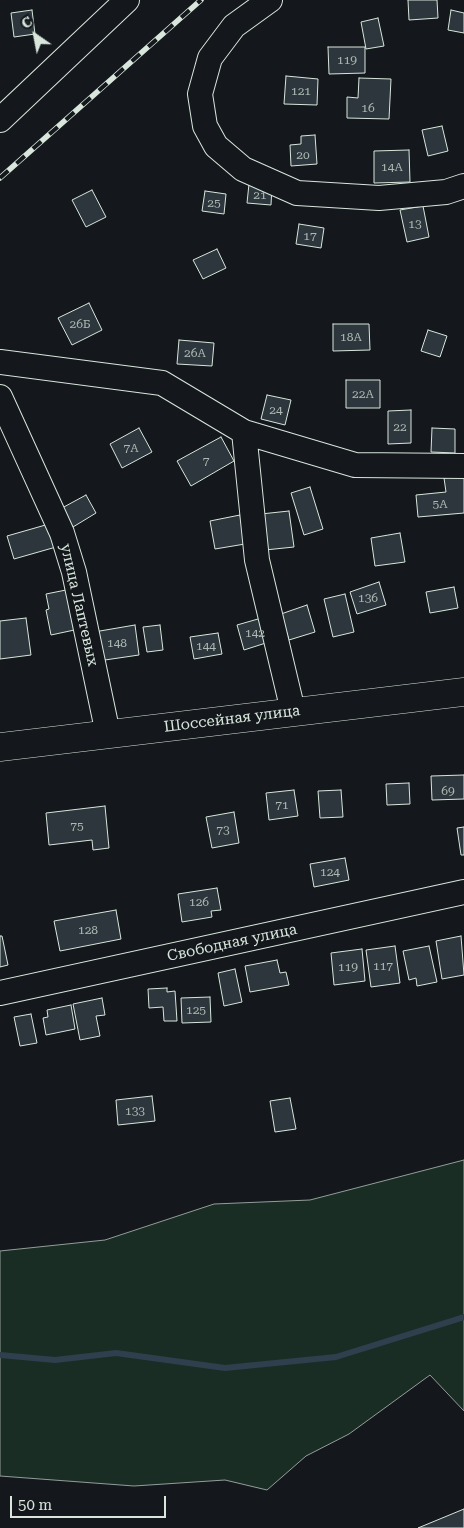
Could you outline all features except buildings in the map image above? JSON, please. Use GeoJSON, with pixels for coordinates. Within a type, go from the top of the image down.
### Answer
{"type":"FeatureCollection","features":[{"type":"Feature","properties":{"kind":"main road","name":"Шоссейная улица"},"geometry":{"type":"LineString","coordinates":[[0,747],[464,692]]}},
{"type":"Feature","properties":{"kind":"street"},"geometry":{"type":"LineString","coordinates":[[0,120],[127,0]]}},
{"type":"Feature","properties":{"kind":"street"},"geometry":{"type":"LineString","coordinates":[[270,0],[234,26],[210,58],[200,94],[204,126],[216,146],[243,169],[297,193],[380,198],[446,192],[464,186]]}},
{"type":"Feature","properties":{"kind":"street"},"geometry":{"type":"LineString","coordinates":[[0,362],[162,383],[244,432],[355,465],[464,466]]}},
{"type":"Feature","properties":{"kind":"street","name":"улица Лаптевых"},"geometry":{"type":"LineString","coordinates":[[0,397],[62,533],[74,572],[108,734]]}},
{"type":"Feature","properties":{"kind":"street"},"geometry":{"type":"LineString","coordinates":[[244,432],[257,560],[294,711]]}},
{"type":"Feature","properties":{"kind":"street","name":"Свободная улица"},"geometry":{"type":"LineString","coordinates":[[0,994],[464,892]]}},
{"type":"Feature","properties":{"kind":"green space"},"geometry":{"type":"Polygon","coordinates":[[[464,1160],[464,1411],[430,1375],[349,1434],[306,1456],[267,1490],[225,1480],[134,1486],[0,1476],[0,1251],[105,1240],[214,1204],[310,1200],[464,1160]]]}},
{"type":"Feature","properties":{"kind":"waterway"},"geometry":{"type":"LineString","coordinates":[[0,1355],[55,1360],[116,1353],[225,1368],[336,1357],[464,1317]]}},
{"type":"Feature","properties":{"kind":"railway"},"geometry":{"type":"LineString","coordinates":[[0,178],[201,0]]}}]}
